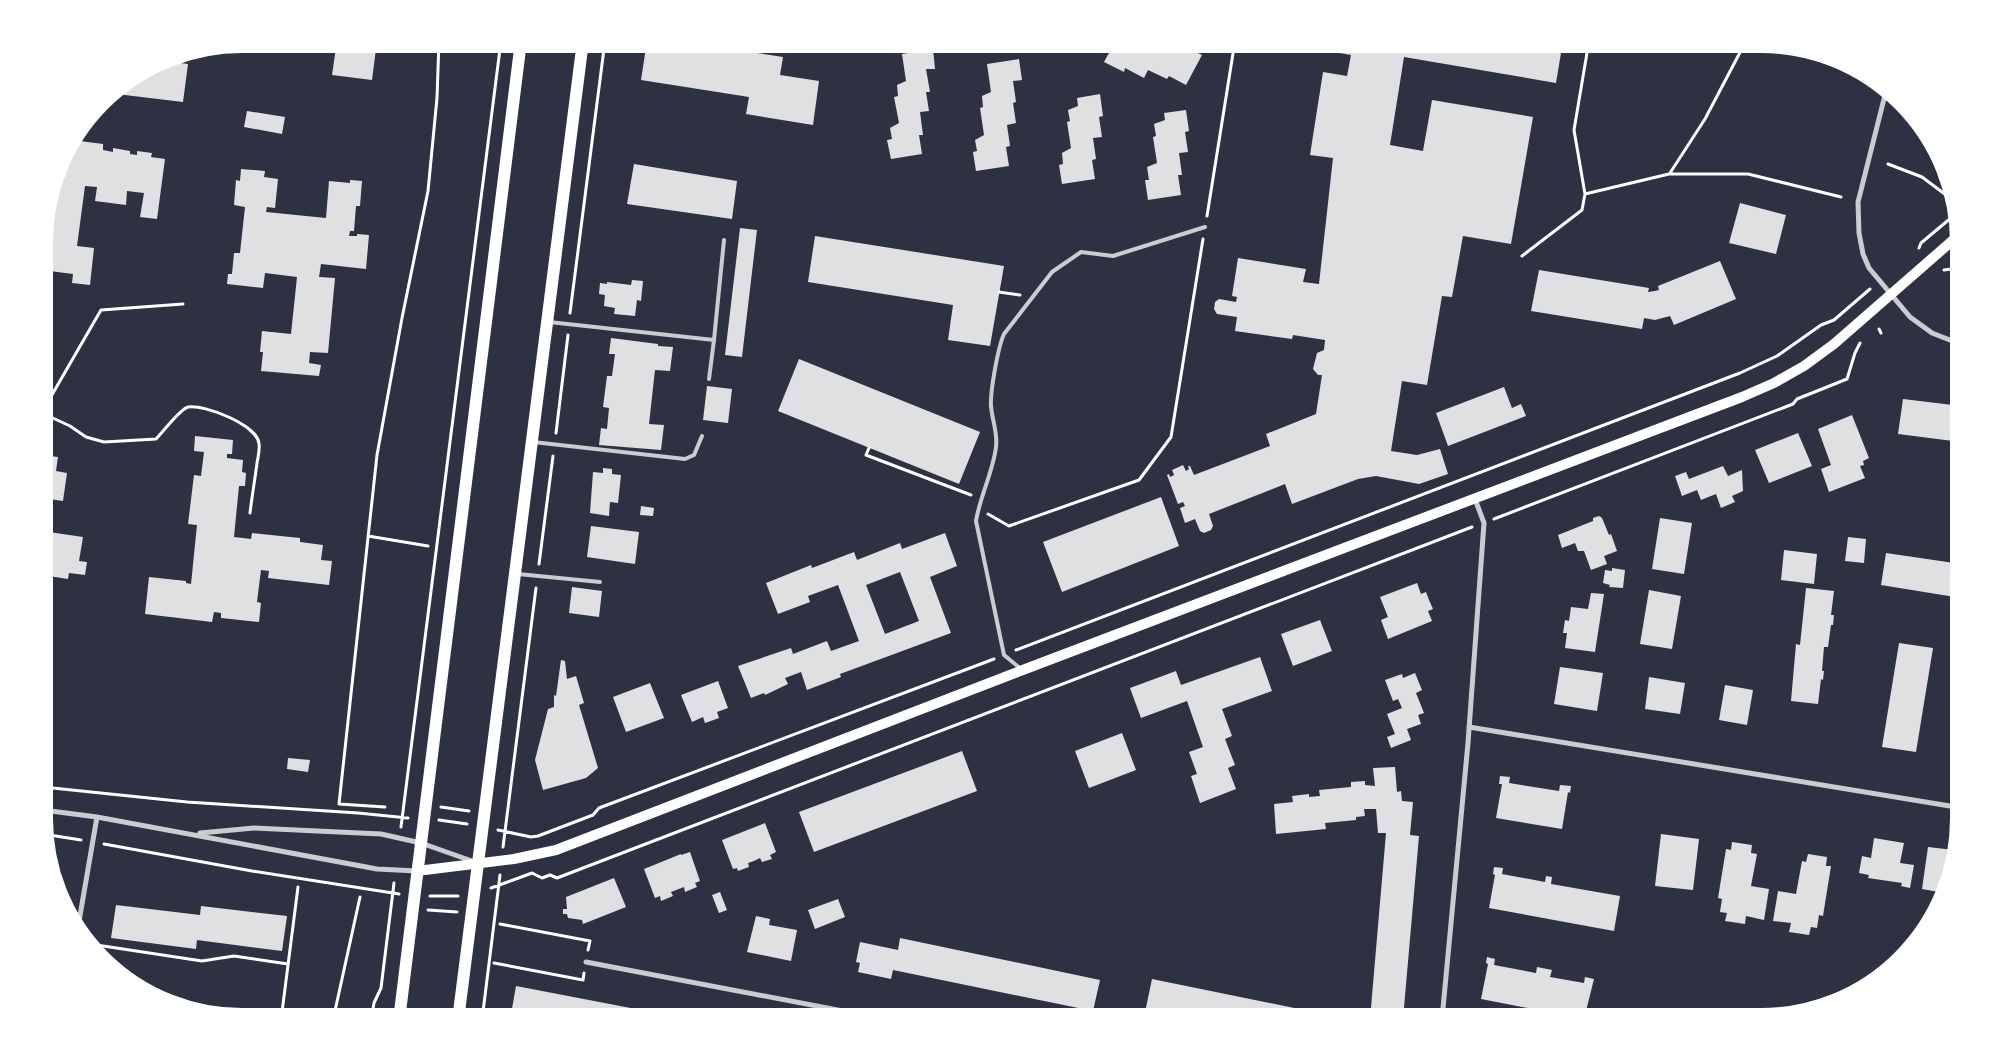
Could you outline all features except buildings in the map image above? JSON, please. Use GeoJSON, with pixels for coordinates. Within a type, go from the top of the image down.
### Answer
{"type":"FeatureCollection","features":[{"type":"Feature","properties":{"kind":"main road"},"geometry":{"type":"LineString","coordinates":[[400,1011],[520,50]]}},
{"type":"Feature","properties":{"kind":"main road"},"geometry":{"type":"LineString","coordinates":[[459,1011],[583,50]]}},
{"type":"Feature","properties":{"kind":"main road"},"geometry":{"type":"LineString","coordinates":[[417,872],[514,859],[556,850],[1022,670],[1742,398],[1804,366],[1834,344],[1953,240]]}},
{"type":"Feature","properties":{"kind":"street"},"geometry":{"type":"LineString","coordinates":[[1885,95],[1858,202],[1859,233],[1863,254],[1870,268],[1910,318],[1932,334],[1953,342]]}},
{"type":"Feature","properties":{"kind":"street"},"geometry":{"type":"LineString","coordinates":[[1443,1011],[1469,727],[1484,523],[1475,499]]}},
{"type":"Feature","properties":{"kind":"street"},"geometry":{"type":"LineString","coordinates":[[1469,727],[1953,807]]}},
{"type":"Feature","properties":{"kind":"street"},"geometry":{"type":"LineString","coordinates":[[50,811],[97,816],[377,869],[417,872]]}},
{"type":"Feature","properties":{"kind":"street"},"geometry":{"type":"LineString","coordinates":[[80,922],[97,816]]}},
{"type":"Feature","properties":{"kind":"street"},"geometry":{"type":"LineString","coordinates":[[193,834],[254,828],[381,834],[421,843],[479,864]]}},
{"type":"Feature","properties":{"kind":"street"},"geometry":{"type":"LineString","coordinates":[[586,962],[843,1011]]}},
{"type":"Feature","properties":{"kind":"lane"},"geometry":{"type":"LineString","coordinates":[[1022,670],[1004,655],[976,521],[978,508],[996,450],[997,436],[990,404],[1000,344],[1004,334],[1052,272],[1081,252],[1113,256],[1205,227]]}},
{"type":"Feature","properties":{"kind":"lane"},"geometry":{"type":"LineString","coordinates":[[709,379],[724,240]]}},
{"type":"Feature","properties":{"kind":"lane"},"geometry":{"type":"LineString","coordinates":[[548,322],[714,340]]}},
{"type":"Feature","properties":{"kind":"lane"},"geometry":{"type":"LineString","coordinates":[[533,442],[685,459],[694,455],[702,436]]}},
{"type":"Feature","properties":{"kind":"lane"},"geometry":{"type":"LineString","coordinates":[[516,574],[600,582]]}},
{"type":"Feature","properties":{"kind":"path"},"geometry":{"type":"LineString","coordinates":[[385,806],[339,804],[377,455],[428,191],[437,98],[439,50]]}},
{"type":"Feature","properties":{"kind":"path"},"geometry":{"type":"LineString","coordinates":[[406,794],[500,50]]}},
{"type":"Feature","properties":{"kind":"path"},"geometry":{"type":"LineString","coordinates":[[508,807],[604,50]]}},
{"type":"Feature","properties":{"kind":"path"},"geometry":{"type":"LineString","coordinates":[[978,508],[1009,526],[1139,480],[1171,437],[1234,50]]}},
{"type":"Feature","properties":{"kind":"path"},"geometry":{"type":"LineString","coordinates":[[1522,256],[1582,210],[1586,194],[1574,130],[1587,50]]}},
{"type":"Feature","properties":{"kind":"path"},"geometry":{"type":"LineString","coordinates":[[1669,174],[1705,119],[1741,50]]}},
{"type":"Feature","properties":{"kind":"path"},"geometry":{"type":"LineString","coordinates":[[1888,164],[1922,177],[1947,196]]}},
{"type":"Feature","properties":{"kind":"path"},"geometry":{"type":"LineString","coordinates":[[1586,194],[1669,174],[1748,174],[1841,198]]}},
{"type":"Feature","properties":{"kind":"path"},"geometry":{"type":"LineString","coordinates":[[1921,243],[1951,218]]}},
{"type":"Feature","properties":{"kind":"path"},"geometry":{"type":"LineString","coordinates":[[999,292],[1021,295],[1024,307]]}},
{"type":"Feature","properties":{"kind":"path"},"geometry":{"type":"LineString","coordinates":[[50,398],[101,310],[183,304]]}},
{"type":"Feature","properties":{"kind":"path"},"geometry":{"type":"LineString","coordinates":[[524,836],[531,838],[538,836],[593,815],[599,808],[1740,373],[1777,356],[1821,325],[1834,320],[1853,304]]}},
{"type":"Feature","properties":{"kind":"path"},"geometry":{"type":"LineString","coordinates":[[1495,518],[1793,404],[1797,399],[1847,379],[1854,353],[1863,340]]}},
{"type":"Feature","properties":{"kind":"path"},"geometry":{"type":"LineString","coordinates":[[50,416],[86,437],[104,442],[156,439],[171,424],[178,412],[188,407],[206,409],[243,424],[253,432],[260,442],[250,512]]}},
{"type":"Feature","properties":{"kind":"path"},"geometry":{"type":"LineString","coordinates":[[869,448],[866,455],[981,498]]}},
{"type":"Feature","properties":{"kind":"path"},"geometry":{"type":"LineString","coordinates":[[522,877],[532,873],[542,878],[550,875],[557,878],[1474,527]]}},
{"type":"Feature","properties":{"kind":"path"},"geometry":{"type":"LineString","coordinates":[[368,536],[428,546]]}},
{"type":"Feature","properties":{"kind":"path"},"geometry":{"type":"LineString","coordinates":[[50,788],[187,802],[358,812],[476,826]]}},
{"type":"Feature","properties":{"kind":"path"},"geometry":{"type":"LineString","coordinates":[[435,806],[477,812]]}},
{"type":"Feature","properties":{"kind":"path"},"geometry":{"type":"LineString","coordinates":[[51,835],[55,836]]}},
{"type":"Feature","properties":{"kind":"path"},"geometry":{"type":"LineString","coordinates":[[125,847],[319,882],[414,896],[465,896]]}},
{"type":"Feature","properties":{"kind":"path"},"geometry":{"type":"LineString","coordinates":[[282,1011],[298,887]]}},
{"type":"Feature","properties":{"kind":"path"},"geometry":{"type":"LineString","coordinates":[[335,1011],[360,897]]}},
{"type":"Feature","properties":{"kind":"path"},"geometry":{"type":"LineString","coordinates":[[422,910],[463,912]]}},
{"type":"Feature","properties":{"kind":"path"},"geometry":{"type":"LineString","coordinates":[[372,1011],[374,1002],[381,988],[390,920]]}},
{"type":"Feature","properties":{"kind":"path"},"geometry":{"type":"LineString","coordinates":[[483,1011],[495,921]]}},
{"type":"Feature","properties":{"kind":"path"},"geometry":{"type":"LineString","coordinates":[[494,963],[583,980],[590,941],[500,924]]}},
{"type":"Feature","properties":{"kind":"path"},"geometry":{"type":"LineString","coordinates":[[97,945],[202,961],[234,956],[288,964]]}}]}
